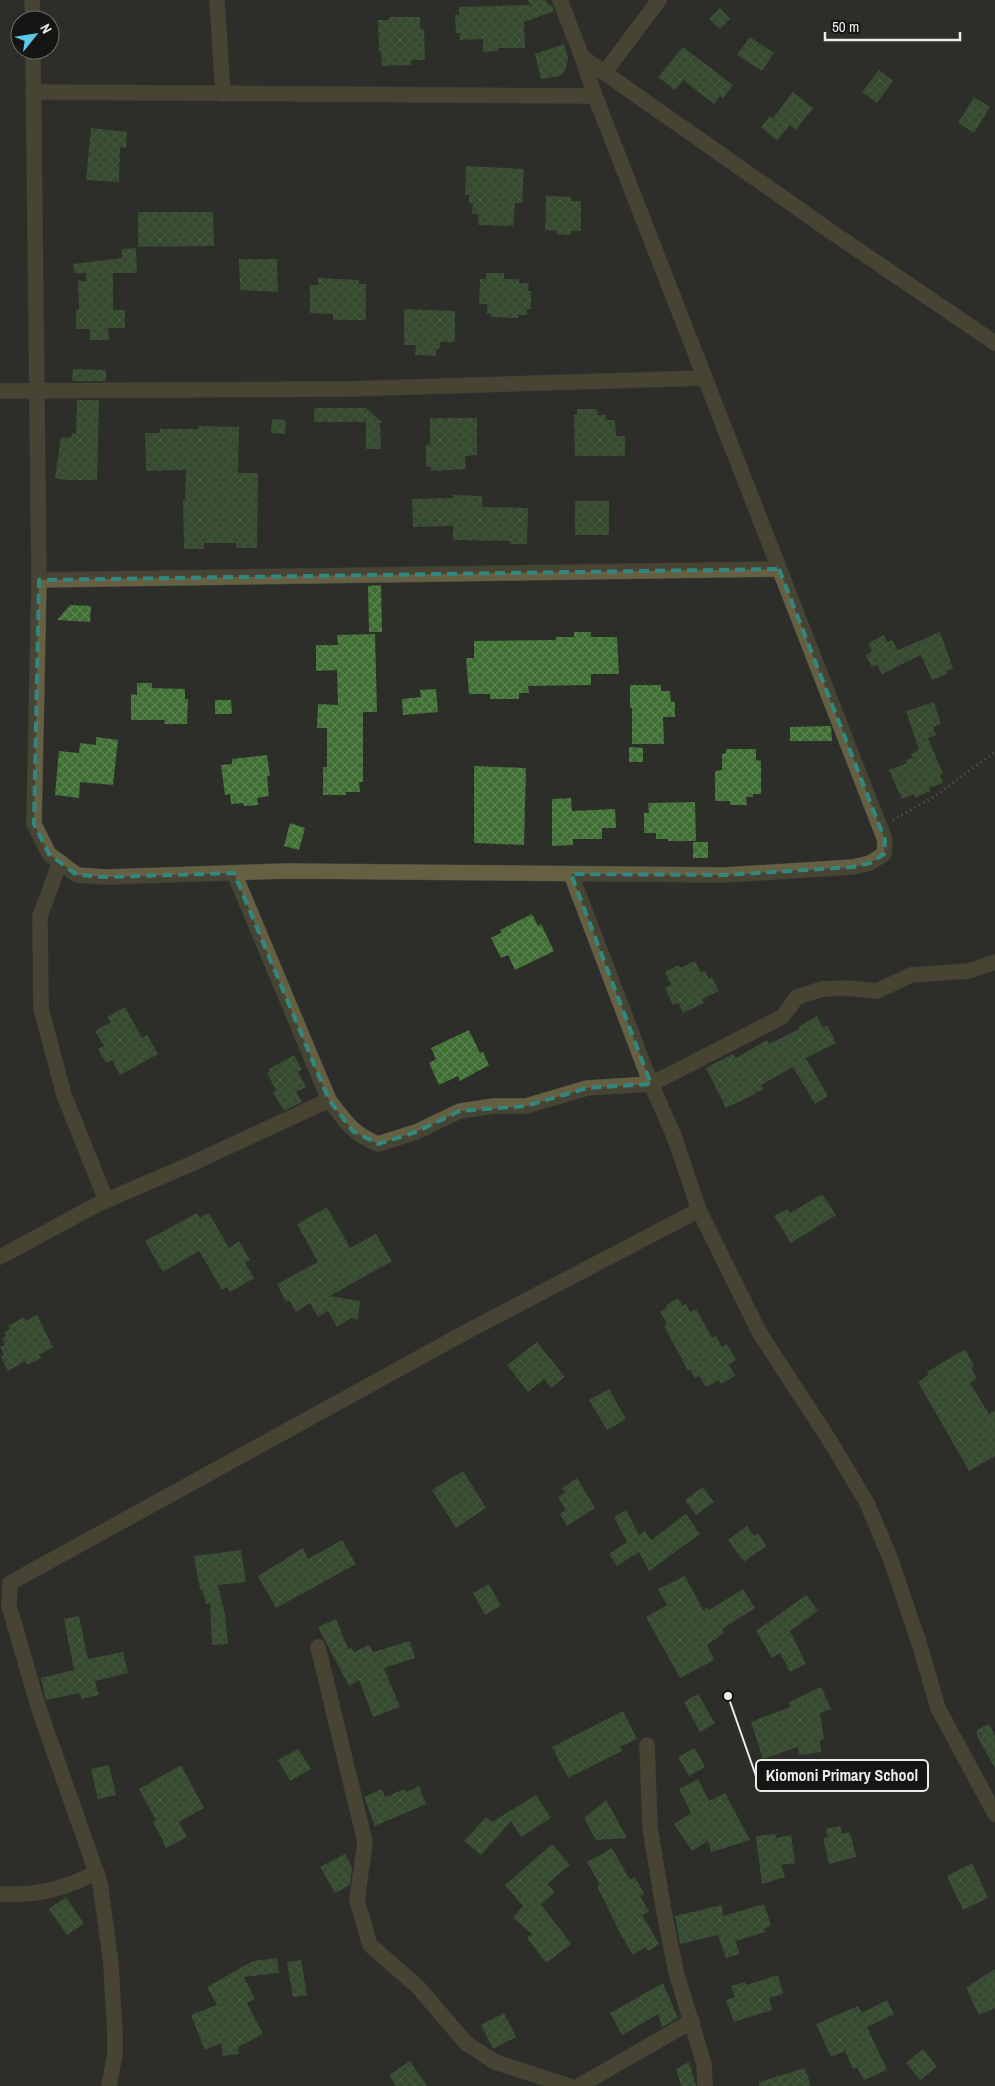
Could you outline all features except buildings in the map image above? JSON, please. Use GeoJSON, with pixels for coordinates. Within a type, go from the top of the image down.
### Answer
{"type":"FeatureCollection","features":[{"type":"Feature","properties":{"kind":"street"},"geometry":{"type":"LineString","coordinates":[[217,0],[223,94]]}},
{"type":"Feature","properties":{"kind":"street"},"geometry":{"type":"LineString","coordinates":[[33,60],[39,580],[34,824],[49,854],[77,875],[108,878],[287,870],[725,875],[853,867],[870,863],[884,854],[885,840],[595,96],[560,0]]}},
{"type":"Feature","properties":{"kind":"street"},"geometry":{"type":"LineString","coordinates":[[605,72],[659,0]]}},
{"type":"Feature","properties":{"kind":"street"},"geometry":{"type":"LineString","coordinates":[[582,57],[836,235],[995,342]]}},
{"type":"Feature","properties":{"kind":"street"},"geometry":{"type":"LineString","coordinates":[[33,92],[595,96]]}},
{"type":"Feature","properties":{"kind":"street"},"geometry":{"type":"LineString","coordinates":[[0,391],[347,389],[705,378]]}},
{"type":"Feature","properties":{"kind":"street"},"geometry":{"type":"LineString","coordinates":[[39,580],[779,568]]}},
{"type":"Feature","properties":{"kind":"street"},"geometry":{"type":"LineString","coordinates":[[60,862],[40,916],[41,1008],[64,1095],[106,1200]]}},
{"type":"Feature","properties":{"kind":"street"},"geometry":{"type":"LineString","coordinates":[[234,873],[329,1100],[353,1131],[363,1138],[378,1144],[416,1132],[460,1111],[494,1106],[526,1106],[588,1088],[651,1084],[782,1017],[797,997],[822,989],[846,988],[877,992],[911,975],[969,971],[995,962]]}},
{"type":"Feature","properties":{"kind":"street"},"geometry":{"type":"LineString","coordinates":[[571,874],[651,1084],[674,1136],[699,1210],[760,1332],[830,1441],[867,1503],[891,1560],[920,1646],[938,1708],[995,1814]]}},
{"type":"Feature","properties":{"kind":"street"},"geometry":{"type":"LineString","coordinates":[[0,1257],[106,1200],[192,1164],[329,1100]]}},
{"type":"Feature","properties":{"kind":"street"},"geometry":{"type":"LineString","coordinates":[[109,2086],[115,2054],[116,2034],[111,1964],[100,1883],[39,1709],[8,1606],[10,1583],[466,1332],[699,1210]]}},
{"type":"Feature","properties":{"kind":"street"},"geometry":{"type":"LineString","coordinates":[[318,1647],[365,1842],[357,1900],[370,1945],[418,1987],[466,2043],[495,2062],[569,2086]]}},
{"type":"Feature","properties":{"kind":"street"},"geometry":{"type":"LineString","coordinates":[[647,1745],[652,1835],[676,1972],[704,2064],[705,2086]]}},
{"type":"Feature","properties":{"kind":"street"},"geometry":{"type":"LineString","coordinates":[[0,1894],[20,1895],[48,1891],[73,1885],[96,1872]]}},
{"type":"Feature","properties":{"kind":"street"},"geometry":{"type":"LineString","coordinates":[[579,2086],[692,2021]]}},
{"type":"Feature","properties":{"kind":"path"},"geometry":{"type":"LineString","coordinates":[[880,828],[935,796],[995,752]]}},
{"type":"Feature","properties":{"kind":"highlighted area"},"geometry":{"type":"Polygon","coordinates":[[[779,569],[885,840],[884,854],[870,863],[853,867],[725,875],[571,874],[651,1084],[587,1088],[526,1106],[460,1111],[416,1132],[378,1144],[353,1131],[329,1100],[234,873],[107,877],[77,875],[49,854],[34,824],[39,580],[779,569]]]}},
{"type":"Feature","properties":{"kind":"place","name":"Kiomoni Primary School"},"geometry":{"type":"Point","coordinates":[728,1696]}}]}
